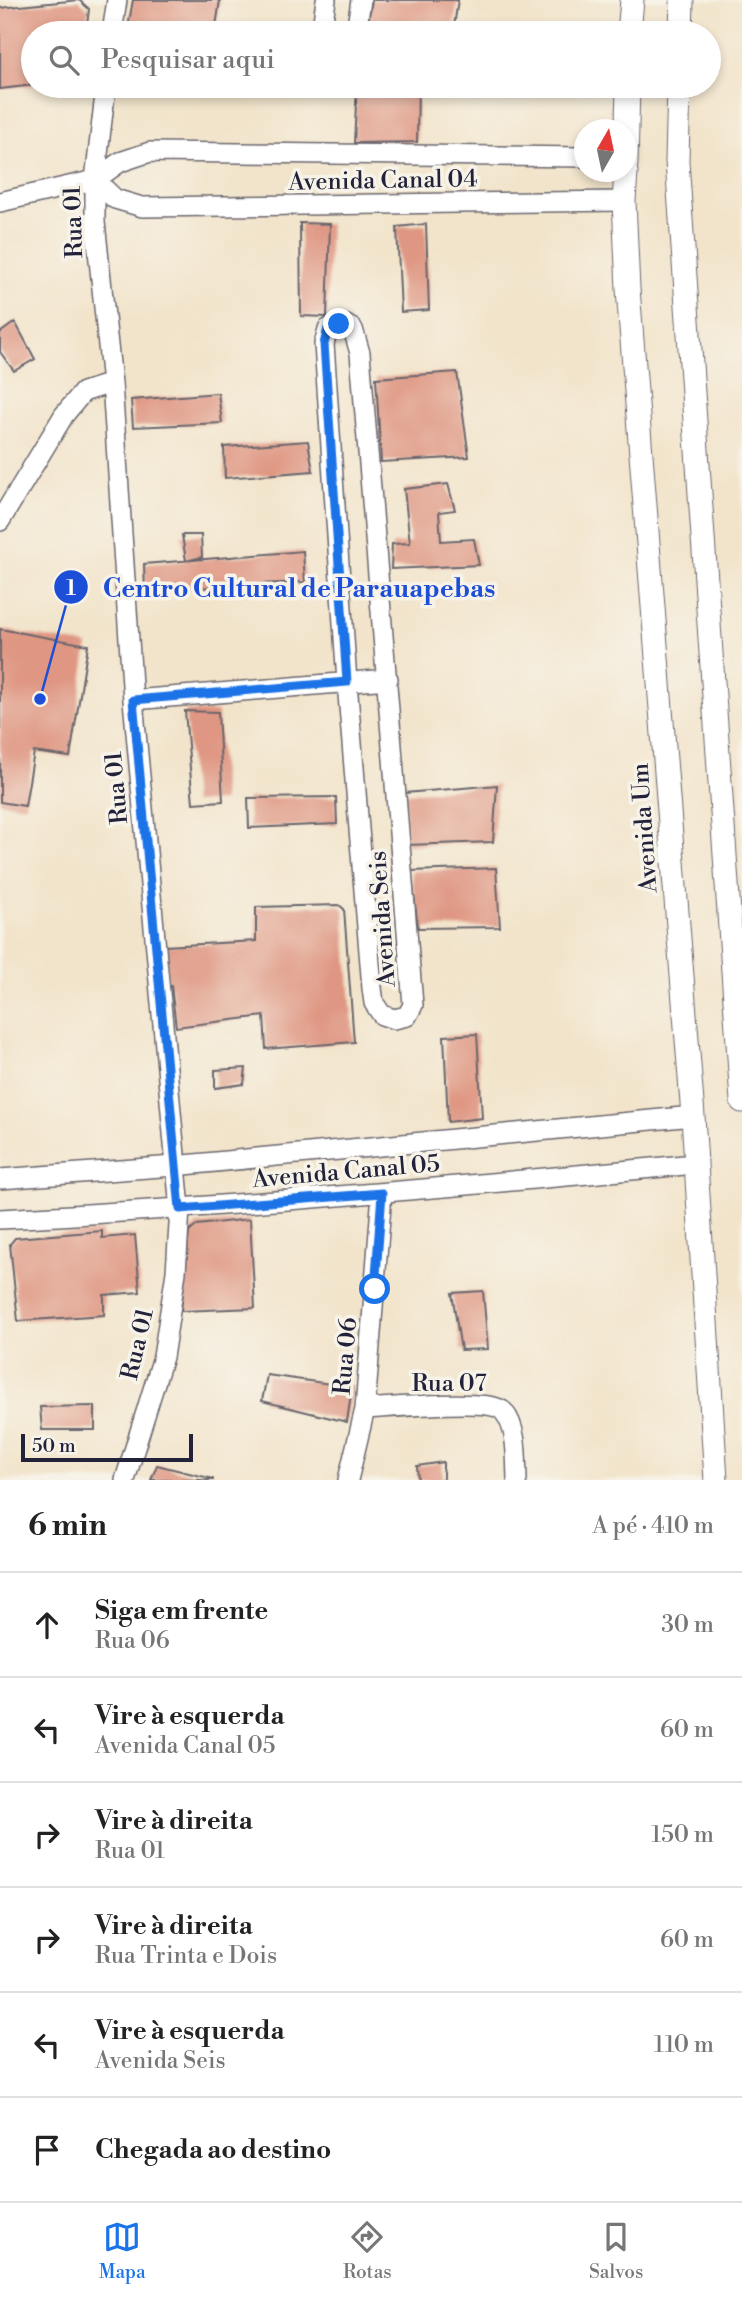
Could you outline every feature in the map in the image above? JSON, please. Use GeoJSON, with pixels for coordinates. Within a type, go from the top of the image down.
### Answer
{"type":"FeatureCollection","features":[{"type":"Feature","properties":{"kind":"street"},"geometry":{"type":"LineString","coordinates":[[114,21],[117,0]]}},
{"type":"Feature","properties":{"kind":"street"},"geometry":{"type":"LineString","coordinates":[[323,21],[326,0]]}},
{"type":"Feature","properties":{"kind":"street"},"geometry":{"type":"LineString","coordinates":[[358,21],[361,0]]}},
{"type":"Feature","properties":{"kind":"street"},"geometry":{"type":"LineString","coordinates":[[630,21],[632,0]]}},
{"type":"Feature","properties":{"kind":"street"},"geometry":{"type":"LineString","coordinates":[[681,21],[682,0]]}},
{"type":"Feature","properties":{"kind":"street","name":"Rua 01"},"geometry":{"type":"LineString","coordinates":[[105,98],[95,180],[94,222],[112,383],[133,700],[180,1209],[176,1272],[163,1357],[125,1480]]}},
{"type":"Feature","properties":{"kind":"street"},"geometry":{"type":"LineString","coordinates":[[628,98],[628,119]]}},
{"type":"Feature","properties":{"kind":"street"},"geometry":{"type":"LineString","coordinates":[[679,98],[677,161],[742,1101]]}},
{"type":"Feature","properties":{"kind":"street","name":"Avenida Canal 04"},"geometry":{"type":"LineString","coordinates":[[574,157],[150,152],[120,162],[95,180],[115,199],[142,207],[624,201]]}},
{"type":"Feature","properties":{"kind":"street"},"geometry":{"type":"LineString","coordinates":[[0,202],[95,180]]}},
{"type":"Feature","properties":{"kind":"street","name":"Avenida Um"},"geometry":{"type":"LineString","coordinates":[[625,182],[628,289],[693,1116],[716,1480]]}},
{"type":"Feature","properties":{"kind":"street","name":"Avenida Seis"},"geometry":{"type":"LineString","coordinates":[[339,324],[353,330],[360,353],[388,679],[413,1005],[407,1016],[394,1019],[382,1015],[374,1003],[347,682],[324,344],[328,329],[339,324]]}},
{"type":"Feature","properties":{"kind":"street"},"geometry":{"type":"LineString","coordinates":[[0,521],[64,415],[83,392],[112,383]]}},
{"type":"Feature","properties":{"kind":"street"},"geometry":{"type":"LineString","coordinates":[[133,700],[388,679]]}},
{"type":"Feature","properties":{"kind":"street","name":"Avenida Canal 05"},"geometry":{"type":"LineString","coordinates":[[0,1179],[174,1166],[693,1116]]}},
{"type":"Feature","properties":{"kind":"street","name":"Avenida Canal 05"},"geometry":{"type":"LineString","coordinates":[[0,1219],[180,1209],[695,1164]]}},
{"type":"Feature","properties":{"kind":"street","name":"Rua 06"},"geometry":{"type":"LineString","coordinates":[[348,1480],[365,1409],[382,1193]]}},
{"type":"Feature","properties":{"kind":"street","name":"Rua 07"},"geometry":{"type":"LineString","coordinates":[[365,1409],[474,1403],[496,1406],[505,1413],[511,1428],[517,1480]]}},
{"type":"Feature","properties":{"kind":"building"},"geometry":{"type":"Polygon","coordinates":[[[79,0],[89,9],[88,21],[21,21],[21,86],[0,89],[0,8],[79,0]]]}},
{"type":"Feature","properties":{"kind":"building"},"geometry":{"type":"Polygon","coordinates":[[[133,0],[220,0],[217,21],[129,21],[133,0]]]}},
{"type":"Feature","properties":{"kind":"building"},"geometry":{"type":"Polygon","coordinates":[[[372,0],[458,0],[455,21],[368,21],[372,0]]]}},
{"type":"Feature","properties":{"kind":"building"},"geometry":{"type":"Polygon","coordinates":[[[356,98],[418,98],[417,142],[354,143],[356,98]]]}},
{"type":"Feature","properties":{"kind":"building"},"geometry":{"type":"Polygon","coordinates":[[[300,223],[330,224],[327,317],[301,316],[300,223]]]}},
{"type":"Feature","properties":{"kind":"building"},"geometry":{"type":"Polygon","coordinates":[[[426,224],[429,310],[401,312],[397,227],[426,224]]]}},
{"type":"Feature","properties":{"kind":"building"},"geometry":{"type":"Polygon","coordinates":[[[15,322],[35,359],[14,371],[0,352],[0,333],[15,322]]]}},
{"type":"Feature","properties":{"kind":"building"},"geometry":{"type":"Polygon","coordinates":[[[457,372],[469,457],[381,462],[376,378],[457,372]]]}},
{"type":"Feature","properties":{"kind":"building"},"geometry":{"type":"Polygon","coordinates":[[[218,393],[222,423],[133,427],[131,400],[218,393]]]}},
{"type":"Feature","properties":{"kind":"building"},"geometry":{"type":"Polygon","coordinates":[[[308,441],[313,471],[225,478],[224,447],[308,441]]]}},
{"type":"Feature","properties":{"kind":"building"},"geometry":{"type":"Polygon","coordinates":[[[448,484],[455,510],[439,512],[441,541],[474,539],[479,565],[391,569],[392,544],[410,543],[404,489],[448,484]]]}},
{"type":"Feature","properties":{"kind":"building"},"geometry":{"type":"Polygon","coordinates":[[[182,535],[201,535],[202,557],[186,561],[182,535]]]}},
{"type":"Feature","properties":{"kind":"building"},"geometry":{"type":"Polygon","coordinates":[[[303,551],[305,582],[145,593],[144,564],[303,551]]]}},
{"type":"Feature","properties":{"kind":"building"},"geometry":{"type":"Polygon","coordinates":[[[0,629],[88,645],[70,757],[34,752],[25,806],[0,802],[0,629]]]}},
{"type":"Feature","properties":{"kind":"building"},"geometry":{"type":"Polygon","coordinates":[[[185,711],[218,712],[223,801],[193,803],[185,711]]]}},
{"type":"Feature","properties":{"kind":"building"},"geometry":{"type":"Polygon","coordinates":[[[497,785],[493,842],[406,845],[405,793],[497,785]]]}},
{"type":"Feature","properties":{"kind":"building"},"geometry":{"type":"Polygon","coordinates":[[[336,797],[337,824],[249,828],[248,798],[336,797]]]}},
{"type":"Feature","properties":{"kind":"building"},"geometry":{"type":"Polygon","coordinates":[[[496,868],[500,927],[418,928],[411,871],[496,868]]]}},
{"type":"Feature","properties":{"kind":"building"},"geometry":{"type":"Polygon","coordinates":[[[339,905],[344,909],[354,1042],[266,1049],[264,1016],[176,1027],[171,986],[167,986],[165,946],[256,941],[256,907],[339,905]]]}},
{"type":"Feature","properties":{"kind":"building"},"geometry":{"type":"Polygon","coordinates":[[[477,1034],[482,1118],[448,1122],[444,1036],[477,1034]]]}},
{"type":"Feature","properties":{"kind":"building"},"geometry":{"type":"Polygon","coordinates":[[[246,1068],[244,1084],[215,1088],[215,1070],[246,1068]]]}},
{"type":"Feature","properties":{"kind":"building"},"geometry":{"type":"Polygon","coordinates":[[[250,1219],[255,1308],[181,1311],[189,1232],[197,1225],[250,1219]]]}},
{"type":"Feature","properties":{"kind":"building"},"geometry":{"type":"Polygon","coordinates":[[[102,1231],[102,1238],[135,1235],[140,1292],[104,1295],[104,1315],[18,1321],[10,1244],[15,1238],[102,1231]]]}},
{"type":"Feature","properties":{"kind":"building"},"geometry":{"type":"Polygon","coordinates":[[[483,1291],[488,1349],[461,1350],[452,1293],[483,1291]]]}},
{"type":"Feature","properties":{"kind":"building"},"geometry":{"type":"Polygon","coordinates":[[[267,1375],[352,1387],[347,1422],[262,1401],[267,1375]]]}},
{"type":"Feature","properties":{"kind":"building"},"geometry":{"type":"Polygon","coordinates":[[[95,1406],[95,1430],[42,1430],[40,1407],[95,1406]]]}},
{"type":"Feature","properties":{"kind":"building"},"geometry":{"type":"Polygon","coordinates":[[[443,1462],[443,1480],[418,1480],[417,1466],[443,1462]]]}},
{"type":"Feature","properties":{"kind":"building"},"geometry":{"type":"Polygon","coordinates":[[[157,1465],[213,1479],[213,1480],[151,1480],[157,1465]]]}},
{"type":"Feature","properties":{"kind":"place","name":"Centro Cultural de Parauapebas"},"geometry":{"type":"Point","coordinates":[40,699]}},
{"type":"Feature","properties":{"kind":"route"},"geometry":{"type":"LineString","coordinates":[[339,324],[328,329],[324,344],[347,682],[133,700],[180,1209],[382,1193],[375,1289]]}}]}
